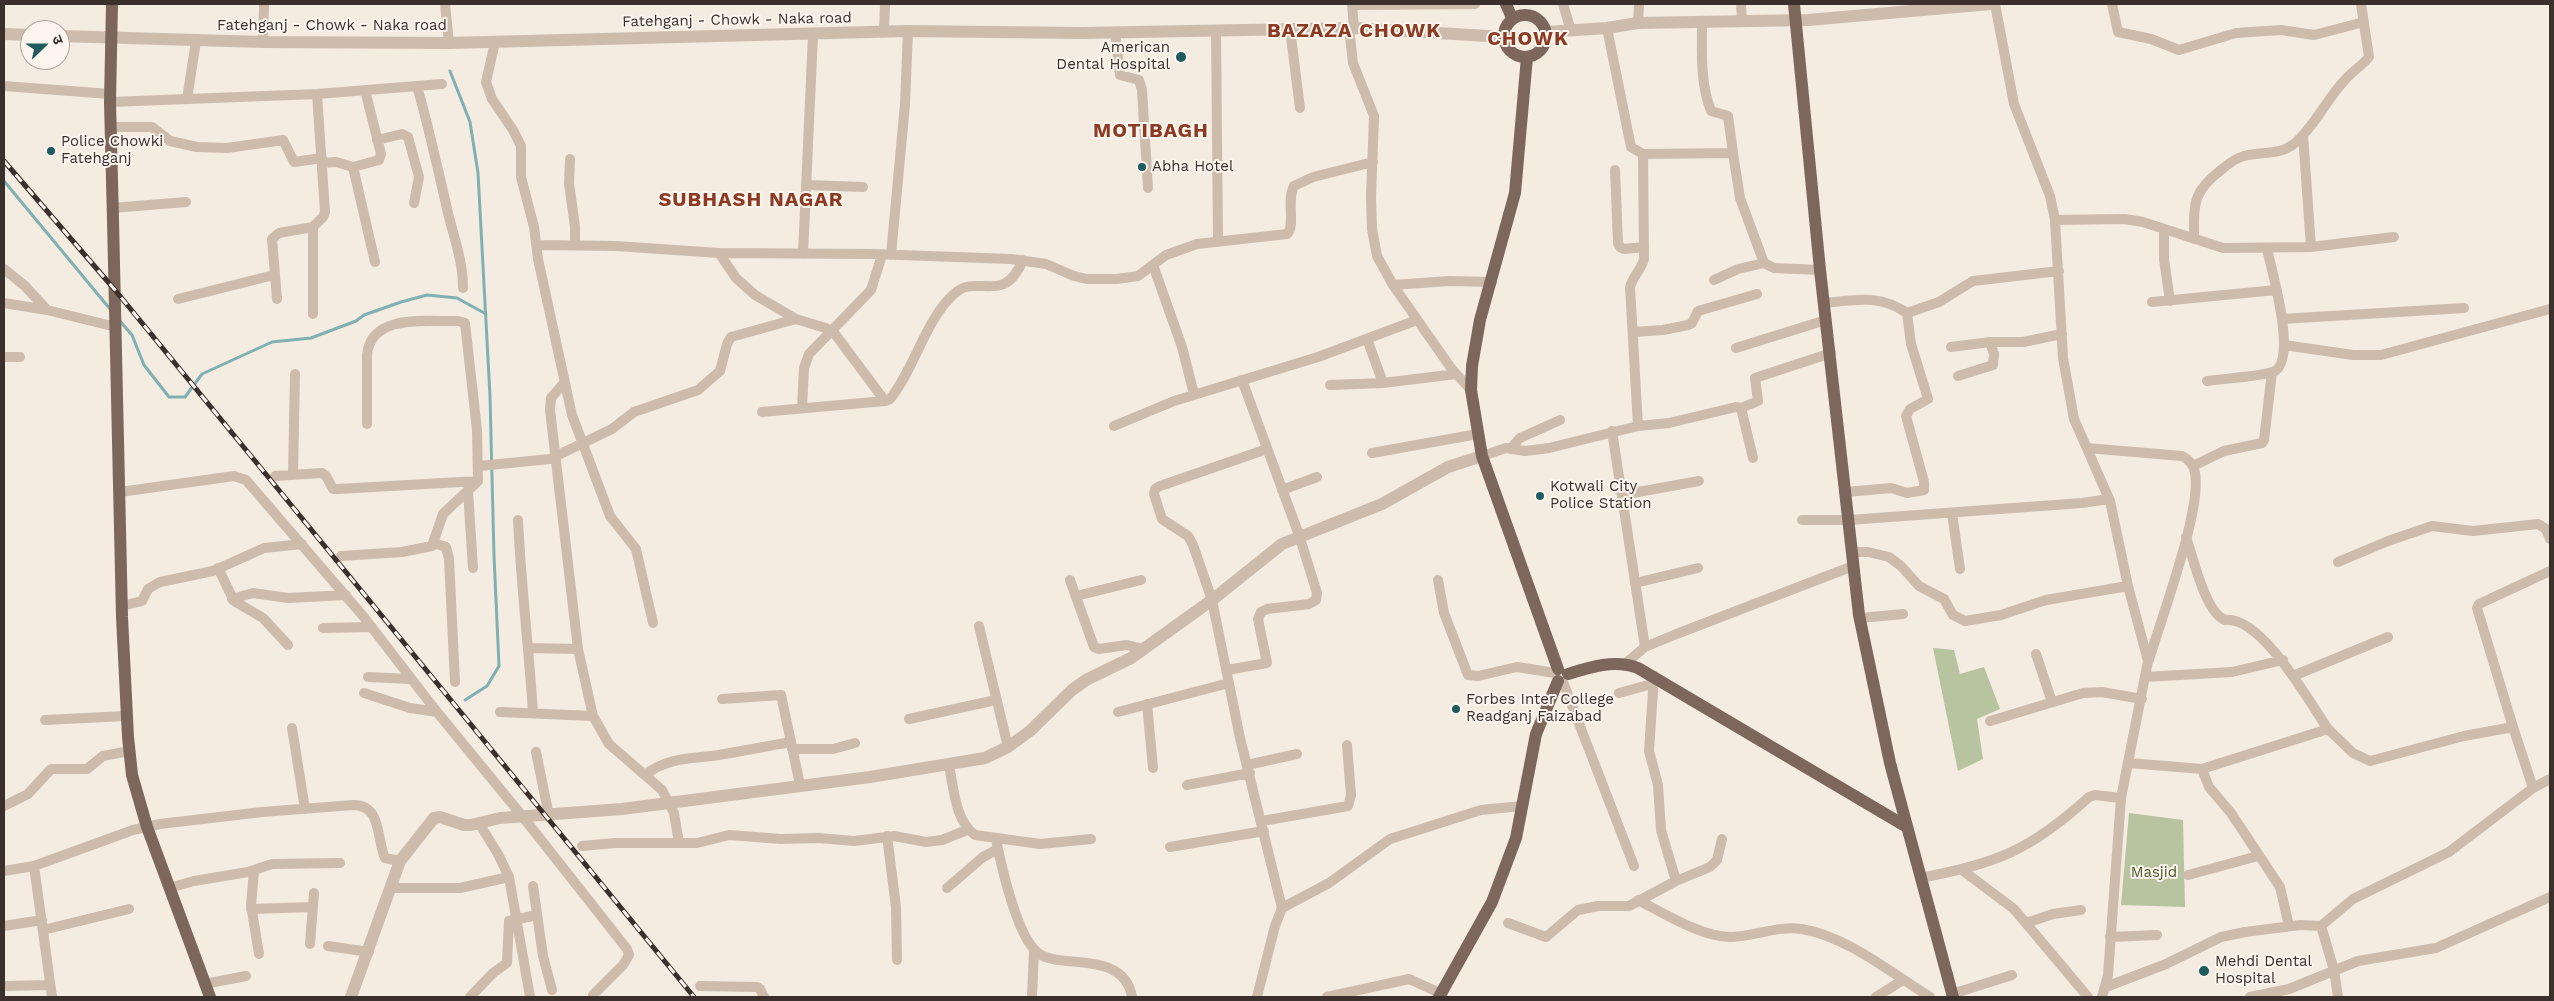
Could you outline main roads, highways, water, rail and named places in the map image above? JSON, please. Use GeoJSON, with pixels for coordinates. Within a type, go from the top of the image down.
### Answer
{"type":"FeatureCollection","features":[{"type":"Feature","properties":{"kind":"main road"},"geometry":{"type":"LineString","coordinates":[[112,4],[110,98],[112,208],[126,716],[134,783],[147,827],[210,997]]}},
{"type":"Feature","properties":{"kind":"main road"},"geometry":{"type":"LineString","coordinates":[[1506,4],[1512,18]]}},
{"type":"Feature","properties":{"kind":"main road"},"geometry":{"type":"LineString","coordinates":[[1794,4],[1820,270],[1860,618],[1871,679],[1907,827],[1952,996]]}},
{"type":"Feature","properties":{"kind":"main road"},"geometry":{"type":"LineString","coordinates":[[1526,14],[1539,19],[1546,32],[1546,42],[1540,51],[1527,57],[1511,52],[1504,37],[1507,24],[1512,18],[1526,14]]}},
{"type":"Feature","properties":{"kind":"main road"},"geometry":{"type":"LineString","coordinates":[[1440,995],[1473,940],[1492,902],[1516,838],[1536,734],[1560,676],[1482,456],[1471,390],[1476,342],[1515,194],[1527,57]]}},
{"type":"Feature","properties":{"kind":"main road"},"geometry":{"type":"LineString","coordinates":[[1560,676],[1602,666],[1626,663],[1907,827]]}},
{"type":"Feature","properties":{"kind":"waterway"},"geometry":{"type":"LineString","coordinates":[[450,71],[470,122],[478,173],[490,396],[499,666],[487,686],[465,700]]}},
{"type":"Feature","properties":{"kind":"waterway"},"geometry":{"type":"LineString","coordinates":[[4,181],[110,309]]}},
{"type":"Feature","properties":{"kind":"waterway"},"geometry":{"type":"LineString","coordinates":[[119,320],[132,335],[144,365],[169,397],[185,397],[202,374],[272,342],[311,338],[356,321],[364,315],[401,302],[427,295],[457,298],[486,314]]}},
{"type":"Feature","properties":{"kind":"railway"},"geometry":{"type":"LineString","coordinates":[[4,161],[115,290],[694,997]]}},
{"type":"Feature","properties":{"kind":"place","name":"American Dental Hospital"},"geometry":{"type":"Point","coordinates":[1181,57]}},
{"type":"Feature","properties":{"kind":"place","name":"Police Chowki Fatehganj"},"geometry":{"type":"Point","coordinates":[51,151]}},
{"type":"Feature","properties":{"kind":"place","name":"Abha Hotel"},"geometry":{"type":"Point","coordinates":[1142,167]}},
{"type":"Feature","properties":{"kind":"place","name":"Kotwali City Police Station"},"geometry":{"type":"Point","coordinates":[1540,496]}},
{"type":"Feature","properties":{"kind":"place","name":"Forbes Inter College Readganj Faizabad"},"geometry":{"type":"Point","coordinates":[1456,709]}},
{"type":"Feature","properties":{"kind":"place","name":"Mehdi Dental Hospital"},"geometry":{"type":"Point","coordinates":[2204,971]}},
{"type":"Feature","properties":{"kind":"district","name":"BAZAZA CHOWK"},"geometry":{"type":"Point","coordinates":[1354,31]}},
{"type":"Feature","properties":{"kind":"district","name":"CHOWK"},"geometry":{"type":"Point","coordinates":[1528,39]}},
{"type":"Feature","properties":{"kind":"district","name":"MOTIBAGH"},"geometry":{"type":"Point","coordinates":[1151,131]}},
{"type":"Feature","properties":{"kind":"district","name":"SUBHASH NAGAR"},"geometry":{"type":"Point","coordinates":[751,200]}},
{"type":"Feature","properties":{"kind":"park label","name":"Masjid"},"geometry":{"type":"Point","coordinates":[2154,873]}}]}
